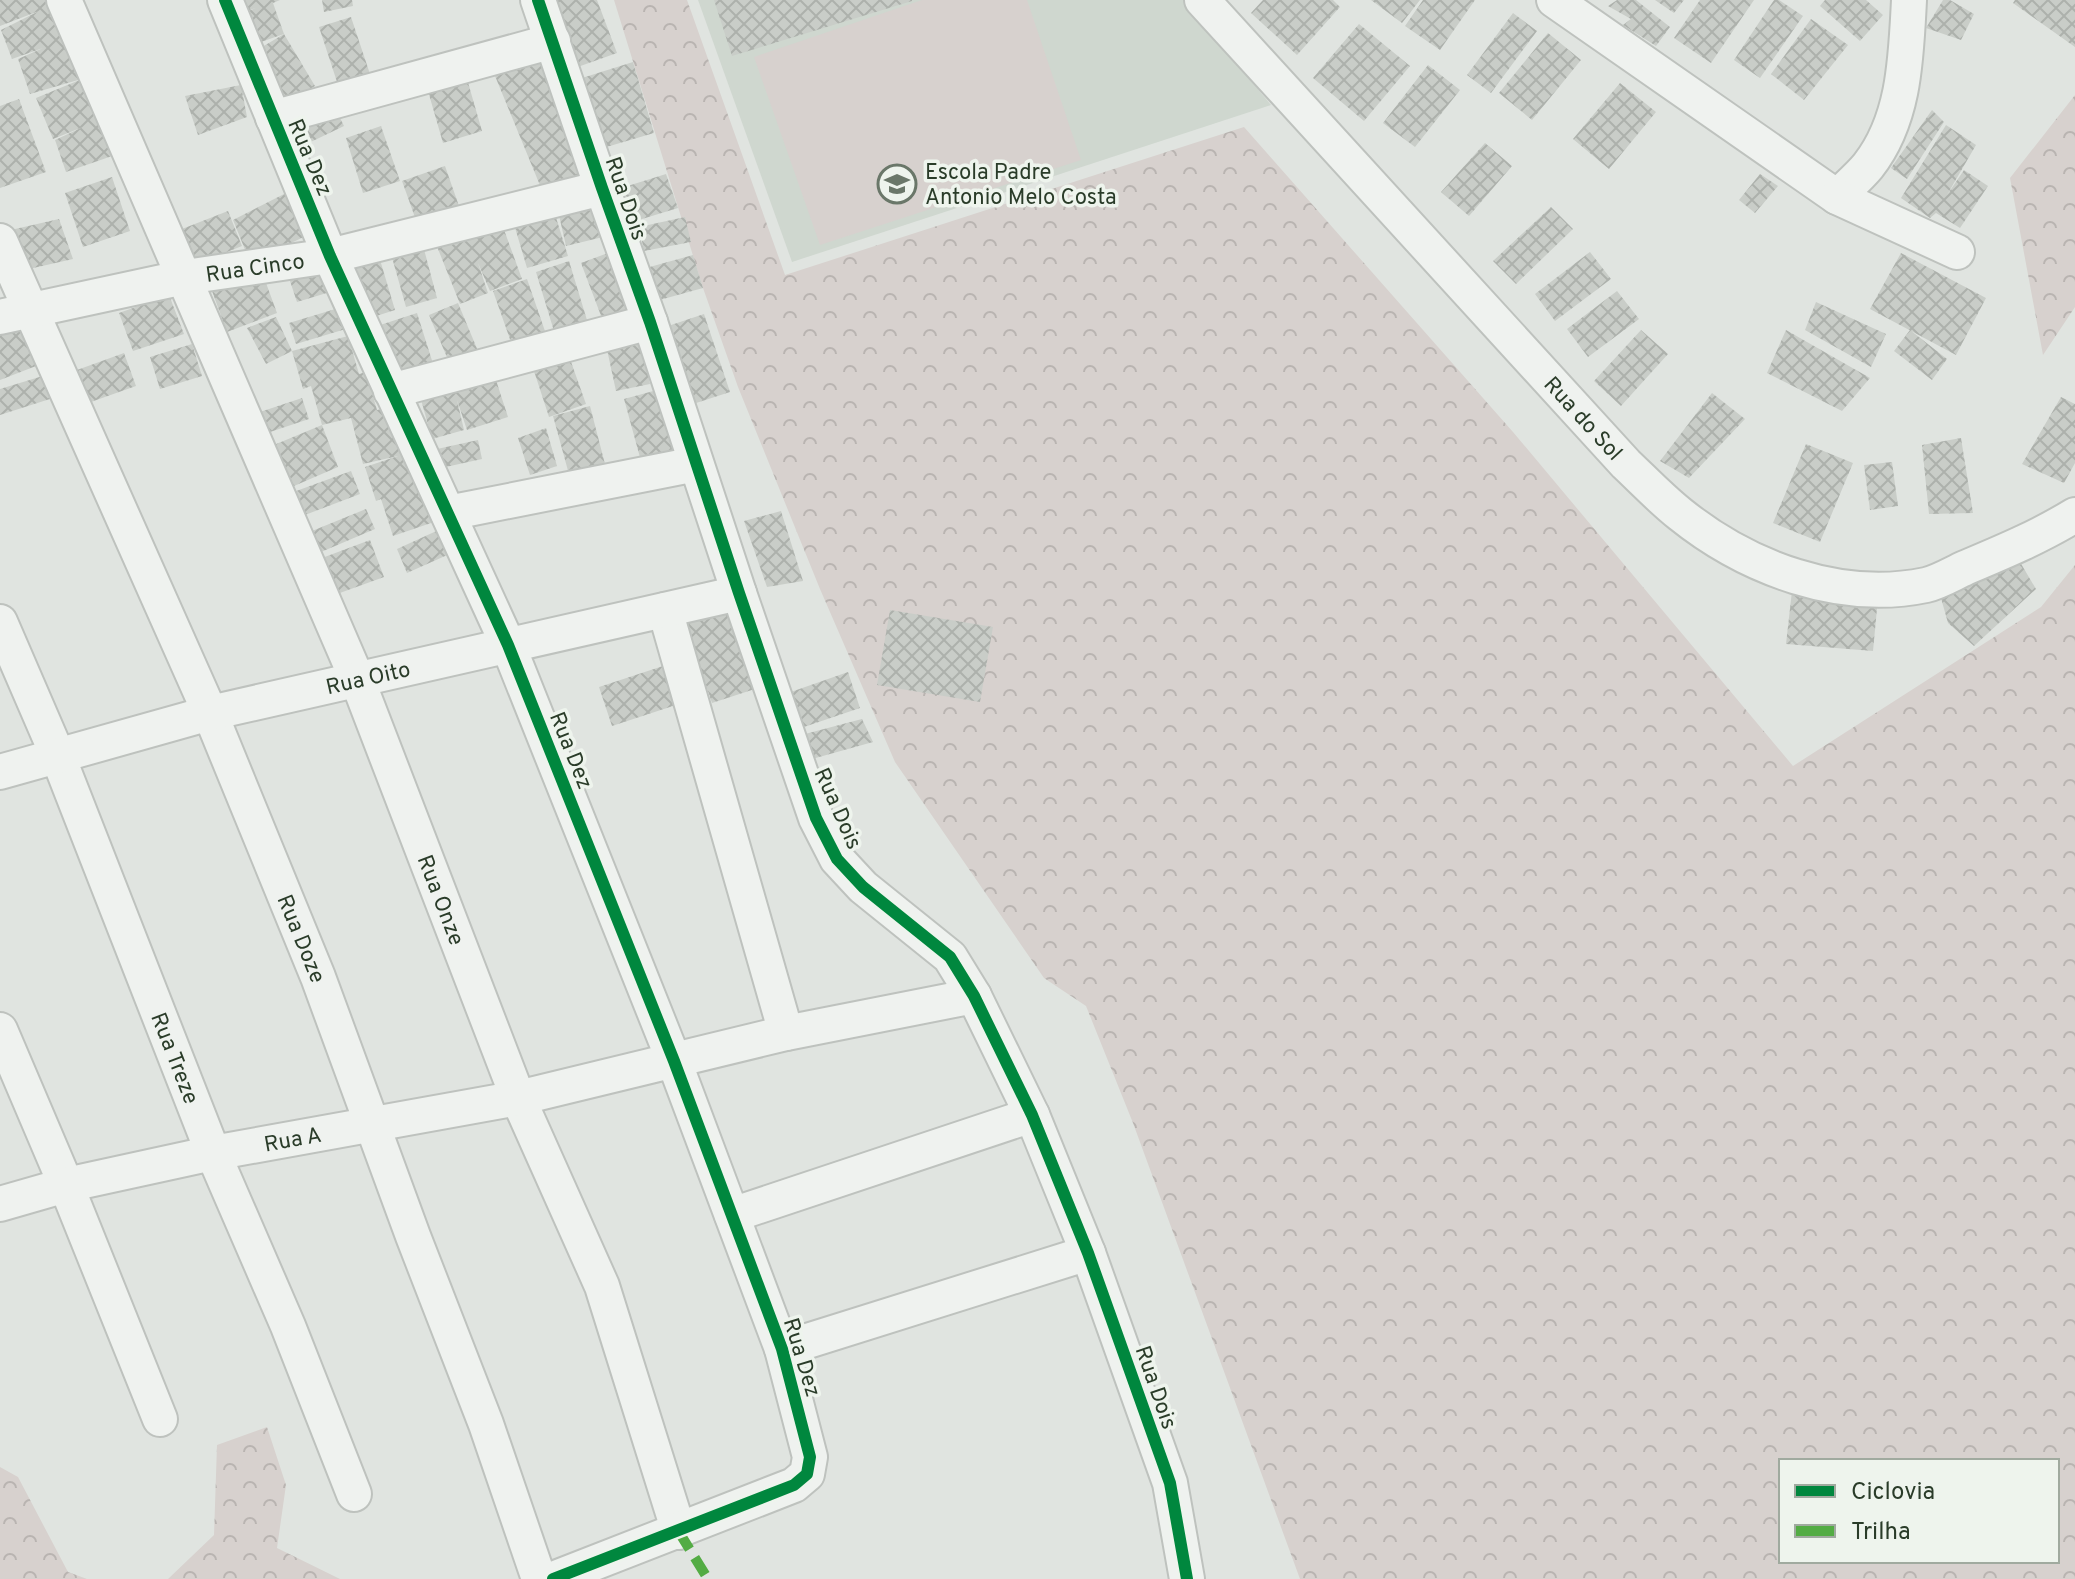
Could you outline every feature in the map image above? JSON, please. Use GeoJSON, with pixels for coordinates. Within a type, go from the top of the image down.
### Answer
{"type":"FeatureCollection","features":[{"type":"Feature","properties":{"kind":"street","name":"Rua Onze"},"geometry":{"type":"LineString","coordinates":[[64,0],[357,679],[518,1098],[602,1286],[679,1532]]}},
{"type":"Feature","properties":{"kind":"street","name":"Rua Dez"},"geometry":{"type":"LineString","coordinates":[[225,0],[330,256],[508,645],[674,1061],[782,1349],[806,1436],[809,1469],[803,1479],[794,1485],[679,1532]]}},
{"type":"Feature","properties":{"kind":"street","name":"Rua Dois"},"geometry":{"type":"LineString","coordinates":[[538,0],[650,322],[816,818],[837,859],[863,887],[950,957],[974,996],[1032,1115],[1088,1253],[1170,1483],[1187,1579]]}},
{"type":"Feature","properties":{"kind":"street","name":"Rua do Sol"},"geometry":{"type":"LineString","coordinates":[[1202,0],[1626,464],[1682,515],[1748,559],[1784,574],[1880,592],[1929,585],[2018,547],[2075,515]]}},
{"type":"Feature","properties":{"kind":"street"},"geometry":{"type":"LineString","coordinates":[[1554,0],[1837,197],[1957,252]]}},
{"type":"Feature","properties":{"kind":"street"},"geometry":{"type":"LineString","coordinates":[[1837,197],[1868,165],[1891,126],[1904,76],[1909,0]]}},
{"type":"Feature","properties":{"kind":"street"},"geometry":{"type":"LineString","coordinates":[[273,118],[553,41]]}},
{"type":"Feature","properties":{"kind":"street","name":"Rua Cinco"},"geometry":{"type":"LineString","coordinates":[[15,314],[185,277],[330,256],[602,188]]}},
{"type":"Feature","properties":{"kind":"street","name":"Rua Doze"},"geometry":{"type":"LineString","coordinates":[[0,241],[15,314],[210,713],[318,977],[486,1424],[539,1579]]}},
{"type":"Feature","properties":{"kind":"street"},"geometry":{"type":"LineString","coordinates":[[391,391],[650,322]]}},
{"type":"Feature","properties":{"kind":"street"},"geometry":{"type":"LineString","coordinates":[[448,513],[696,464]]}},
{"type":"Feature","properties":{"kind":"street","name":"Rua Oito"},"geometry":{"type":"LineString","coordinates":[[0,772],[210,713],[739,593]]}},
{"type":"Feature","properties":{"kind":"street"},"geometry":{"type":"LineString","coordinates":[[665,610],[786,1033]]}},
{"type":"Feature","properties":{"kind":"street","name":"Rua Treze"},"geometry":{"type":"LineString","coordinates":[[0,622],[57,754],[213,1153],[288,1326],[354,1494]]}},
{"type":"Feature","properties":{"kind":"street","name":"Rua A"},"geometry":{"type":"LineString","coordinates":[[0,1204],[66,1185],[213,1153],[518,1098],[786,1033],[974,996]]}},
{"type":"Feature","properties":{"kind":"street"},"geometry":{"type":"LineString","coordinates":[[0,1030],[160,1419]]}},
{"type":"Feature","properties":{"kind":"street"},"geometry":{"type":"LineString","coordinates":[[732,1215],[1032,1115]]}},
{"type":"Feature","properties":{"kind":"street"},"geometry":{"type":"LineString","coordinates":[[782,1349],[1088,1253]]}},
{"type":"Feature","properties":{"kind":"street"},"geometry":{"type":"LineString","coordinates":[[553,1579],[679,1532]]}},
{"type":"Feature","properties":{"kind":"shaded area","name":"Escola Padre Antonio Melo Costa"},"geometry":{"type":"Polygon","coordinates":[[[698,0],[1184,0],[1271,105],[792,262],[698,0]]]}},
{"type":"Feature","properties":{"kind":"green space"},"geometry":{"type":"Polygon","coordinates":[[[614,0],[687,0],[785,275],[1244,127],[1513,432],[1793,766],[2041,607],[2075,565],[2075,1579],[1300,1579],[1133,1123],[1086,1006],[1044,978],[895,762],[738,387],[703,288],[614,0]]]}},
{"type":"Feature","properties":{"kind":"green space"},"geometry":{"type":"Polygon","coordinates":[[[922,0],[1027,0],[1081,160],[820,245],[754,57],[922,0]]]}},
{"type":"Feature","properties":{"kind":"green space"},"geometry":{"type":"Polygon","coordinates":[[[2075,95],[2075,307],[2043,355],[2010,178],[2075,95]]]}},
{"type":"Feature","properties":{"kind":"green space"},"geometry":{"type":"Polygon","coordinates":[[[267,1427],[286,1485],[277,1548],[340,1579],[168,1579],[214,1535],[217,1445],[267,1427]]]}},
{"type":"Feature","properties":{"kind":"green space"},"geometry":{"type":"Polygon","coordinates":[[[0,1467],[18,1477],[68,1572],[87,1579],[0,1579],[0,1467]]]}},
{"type":"Feature","properties":{"kind":"building"},"geometry":{"type":"Polygon","coordinates":[[[0,0],[45,0],[62,41],[72,38],[85,78],[30,94],[18,59],[43,48],[12,59],[1,30],[39,11],[0,26],[0,0]]]}},
{"type":"Feature","properties":{"kind":"building"},"geometry":{"type":"Polygon","coordinates":[[[238,0],[280,0],[273,3],[284,34],[255,44],[243,13],[256,8],[243,12],[238,0]]]}},
{"type":"Feature","properties":{"kind":"building"},"geometry":{"type":"Polygon","coordinates":[[[322,0],[352,0],[353,6],[324,12],[322,0]]]}},
{"type":"Feature","properties":{"kind":"building"},"geometry":{"type":"Polygon","coordinates":[[[546,0],[597,0],[617,53],[572,69],[546,0]]]}},
{"type":"Feature","properties":{"kind":"building"},"geometry":{"type":"Polygon","coordinates":[[[714,0],[912,0],[912,1],[732,56],[714,0]]]}},
{"type":"Feature","properties":{"kind":"building"},"geometry":{"type":"Polygon","coordinates":[[[1263,0],[1333,0],[1340,7],[1297,55],[1251,13],[1263,0]]]}},
{"type":"Feature","properties":{"kind":"building"},"geometry":{"type":"Polygon","coordinates":[[[1371,0],[1420,0],[1402,23],[1371,0]]]}},
{"type":"Feature","properties":{"kind":"building"},"geometry":{"type":"Polygon","coordinates":[[[1423,0],[1475,0],[1440,50],[1405,26],[1423,0]]]}},
{"type":"Feature","properties":{"kind":"building"},"geometry":{"type":"Polygon","coordinates":[[[1617,0],[1636,0],[1670,27],[1656,46],[1623,25],[1631,19],[1608,6],[1617,0]]]}},
{"type":"Feature","properties":{"kind":"building"},"geometry":{"type":"Polygon","coordinates":[[[1655,0],[1684,0],[1674,13],[1655,0]]]}},
{"type":"Feature","properties":{"kind":"building"},"geometry":{"type":"Polygon","coordinates":[[[1700,0],[1754,0],[1711,63],[1674,38],[1700,0]]]}},
{"type":"Feature","properties":{"kind":"building"},"geometry":{"type":"Polygon","coordinates":[[[1774,0],[1779,0],[1803,16],[1760,78],[1734,60],[1774,0]]]}},
{"type":"Feature","properties":{"kind":"building"},"geometry":{"type":"Polygon","coordinates":[[[1825,0],[1866,0],[1883,15],[1860,41],[1820,6],[1825,0]]]}},
{"type":"Feature","properties":{"kind":"building"},"geometry":{"type":"Polygon","coordinates":[[[1943,0],[1950,0],[1974,14],[1961,40],[1926,28],[1943,0]]]}},
{"type":"Feature","properties":{"kind":"building"},"geometry":{"type":"Polygon","coordinates":[[[2015,0],[2075,0],[2075,47],[2013,3],[2015,0]]]}},
{"type":"Feature","properties":{"kind":"building"},"geometry":{"type":"Polygon","coordinates":[[[1513,13],[1537,31],[1491,93],[1467,75],[1513,13]]]}},
{"type":"Feature","properties":{"kind":"building"},"geometry":{"type":"Polygon","coordinates":[[[351,17],[372,80],[340,91],[319,27],[351,17]]]}},
{"type":"Feature","properties":{"kind":"building"},"geometry":{"type":"Polygon","coordinates":[[[1811,19],[1848,45],[1804,100],[1771,74],[1811,19]]]}},
{"type":"Feature","properties":{"kind":"building"},"geometry":{"type":"Polygon","coordinates":[[[1359,24],[1410,66],[1364,121],[1313,78],[1359,24]]]}},
{"type":"Feature","properties":{"kind":"building"},"geometry":{"type":"Polygon","coordinates":[[[1548,33],[1581,60],[1532,120],[1499,93],[1548,33]]]}},
{"type":"Feature","properties":{"kind":"building"},"geometry":{"type":"Polygon","coordinates":[[[284,34],[315,86],[284,105],[252,53],[284,34]]]}},
{"type":"Feature","properties":{"kind":"building"},"geometry":{"type":"Polygon","coordinates":[[[540,53],[591,183],[546,200],[493,71],[540,53]]]}},
{"type":"Feature","properties":{"kind":"building"},"geometry":{"type":"Polygon","coordinates":[[[633,62],[654,133],[603,148],[582,78],[633,62]]]}},
{"type":"Feature","properties":{"kind":"building"},"geometry":{"type":"Polygon","coordinates":[[[1428,65],[1460,90],[1415,147],[1383,123],[1428,65]]]}},
{"type":"Feature","properties":{"kind":"building"},"geometry":{"type":"Polygon","coordinates":[[[82,79],[115,155],[66,172],[55,140],[83,127],[53,139],[36,98],[82,79]]]}},
{"type":"Feature","properties":{"kind":"building"},"geometry":{"type":"Polygon","coordinates":[[[467,79],[482,131],[443,143],[428,91],[467,79]]]}},
{"type":"Feature","properties":{"kind":"building"},"geometry":{"type":"Polygon","coordinates":[[[1620,83],[1656,112],[1609,169],[1573,139],[1620,83]]]}},
{"type":"Feature","properties":{"kind":"building"},"geometry":{"type":"Polygon","coordinates":[[[241,85],[247,117],[198,135],[185,96],[241,85]]]}},
{"type":"Feature","properties":{"kind":"building"},"geometry":{"type":"Polygon","coordinates":[[[19,99],[46,172],[0,188],[0,106],[19,99]]]}},
{"type":"Feature","properties":{"kind":"building"},"geometry":{"type":"Polygon","coordinates":[[[335,108],[344,126],[292,151],[283,132],[335,108]]]}},
{"type":"Feature","properties":{"kind":"building"},"geometry":{"type":"Polygon","coordinates":[[[1932,110],[1944,122],[1907,179],[1891,168],[1932,110]]]}},
{"type":"Feature","properties":{"kind":"building"},"geometry":{"type":"Polygon","coordinates":[[[1946,125],[1976,145],[1947,195],[1964,170],[1988,186],[1960,228],[1936,213],[1930,218],[1901,198],[1946,125]]]}},
{"type":"Feature","properties":{"kind":"building"},"geometry":{"type":"Polygon","coordinates":[[[381,126],[400,181],[363,193],[346,138],[381,126]]]}},
{"type":"Feature","properties":{"kind":"building"},"geometry":{"type":"Polygon","coordinates":[[[1485,143],[1512,166],[1469,216],[1441,192],[1485,143]]]}},
{"type":"Feature","properties":{"kind":"building"},"geometry":{"type":"Polygon","coordinates":[[[445,166],[460,209],[417,223],[402,181],[445,166]]]}},
{"type":"Feature","properties":{"kind":"building"},"geometry":{"type":"Polygon","coordinates":[[[666,174],[678,208],[629,223],[618,189],[666,174]]]}},
{"type":"Feature","properties":{"kind":"building"},"geometry":{"type":"Polygon","coordinates":[[[1760,174],[1778,186],[1755,213],[1739,200],[1760,174]]]}},
{"type":"Feature","properties":{"kind":"building"},"geometry":{"type":"Polygon","coordinates":[[[112,177],[130,231],[83,247],[65,193],[112,177]]]}},
{"type":"Feature","properties":{"kind":"building"},"geometry":{"type":"Polygon","coordinates":[[[286,193],[306,236],[250,262],[233,220],[286,193]]]}},
{"type":"Feature","properties":{"kind":"building"},"geometry":{"type":"Polygon","coordinates":[[[595,202],[603,237],[566,246],[558,211],[595,202]]]}},
{"type":"Feature","properties":{"kind":"building"},"geometry":{"type":"Polygon","coordinates":[[[1551,207],[1573,229],[1516,284],[1493,261],[1551,207]]]}},
{"type":"Feature","properties":{"kind":"building"},"geometry":{"type":"Polygon","coordinates":[[[553,208],[568,256],[527,268],[513,221],[553,208]]]}},
{"type":"Feature","properties":{"kind":"building"},"geometry":{"type":"Polygon","coordinates":[[[228,211],[242,246],[197,264],[182,229],[228,211]]]}},
{"type":"Feature","properties":{"kind":"building"},"geometry":{"type":"Polygon","coordinates":[[[685,217],[691,242],[644,251],[639,227],[685,217]]]}},
{"type":"Feature","properties":{"kind":"building"},"geometry":{"type":"Polygon","coordinates":[[[59,219],[73,259],[20,271],[2,232],[59,219]]]}},
{"type":"Feature","properties":{"kind":"building"},"geometry":{"type":"Polygon","coordinates":[[[503,227],[522,279],[490,291],[478,263],[488,293],[460,304],[434,239],[463,228],[467,240],[503,227]]]}},
{"type":"Feature","properties":{"kind":"building"},"geometry":{"type":"Polygon","coordinates":[[[421,238],[437,298],[406,307],[389,247],[421,238]]]}},
{"type":"Feature","properties":{"kind":"building"},"geometry":{"type":"Polygon","coordinates":[[[616,250],[637,308],[603,321],[581,263],[616,250]]]}},
{"type":"Feature","properties":{"kind":"building"},"geometry":{"type":"Polygon","coordinates":[[[1590,252],[1611,279],[1555,321],[1535,294],[1590,252]]]}},
{"type":"Feature","properties":{"kind":"building"},"geometry":{"type":"Polygon","coordinates":[[[378,253],[395,310],[370,318],[352,261],[378,253]]]}},
{"type":"Feature","properties":{"kind":"building"},"geometry":{"type":"Polygon","coordinates":[[[1901,253],[1986,298],[1956,355],[1870,309],[1901,253]]]}},
{"type":"Feature","properties":{"kind":"building"},"geometry":{"type":"Polygon","coordinates":[[[693,255],[703,288],[656,301],[646,268],[693,255]]]}},
{"type":"Feature","properties":{"kind":"building"},"geometry":{"type":"Polygon","coordinates":[[[569,261],[590,330],[557,341],[536,272],[569,261]]]}},
{"type":"Feature","properties":{"kind":"building"},"geometry":{"type":"Polygon","coordinates":[[[322,265],[330,292],[297,302],[288,275],[322,265]]]}},
{"type":"Feature","properties":{"kind":"building"},"geometry":{"type":"Polygon","coordinates":[[[262,272],[277,313],[227,332],[212,291],[262,272]]]}},
{"type":"Feature","properties":{"kind":"building"},"geometry":{"type":"Polygon","coordinates":[[[527,279],[546,334],[512,345],[493,291],[527,279]]]}},
{"type":"Feature","properties":{"kind":"building"},"geometry":{"type":"Polygon","coordinates":[[[1617,291],[1639,319],[1588,357],[1567,329],[1617,291]]]}},
{"type":"Feature","properties":{"kind":"building"},"geometry":{"type":"Polygon","coordinates":[[[169,295],[184,334],[133,351],[119,313],[169,295]]]}},
{"type":"Feature","properties":{"kind":"building"},"geometry":{"type":"Polygon","coordinates":[[[1816,302],[1886,334],[1871,367],[1805,330],[1816,302]]]}},
{"type":"Feature","properties":{"kind":"building"},"geometry":{"type":"Polygon","coordinates":[[[458,303],[478,351],[449,362],[429,315],[458,303]]]}},
{"type":"Feature","properties":{"kind":"building"},"geometry":{"type":"Polygon","coordinates":[[[342,307],[349,328],[296,344],[289,323],[342,307]]]}},
{"type":"Feature","properties":{"kind":"building"},"geometry":{"type":"Polygon","coordinates":[[[417,313],[435,370],[390,385],[371,328],[417,313]]]}},
{"type":"Feature","properties":{"kind":"building"},"geometry":{"type":"Polygon","coordinates":[[[704,314],[730,392],[690,405],[665,327],[704,314]]]}},
{"type":"Feature","properties":{"kind":"building"},"geometry":{"type":"Polygon","coordinates":[[[276,317],[292,351],[266,364],[247,328],[276,317]]]}},
{"type":"Feature","properties":{"kind":"building"},"geometry":{"type":"Polygon","coordinates":[[[21,326],[36,366],[0,380],[0,334],[21,326]]]}},
{"type":"Feature","properties":{"kind":"building"},"geometry":{"type":"Polygon","coordinates":[[[1641,330],[1668,354],[1621,406],[1594,381],[1641,330]]]}},
{"type":"Feature","properties":{"kind":"building"},"geometry":{"type":"Polygon","coordinates":[[[1786,330],[1870,378],[1842,411],[1767,373],[1786,330]]]}},
{"type":"Feature","properties":{"kind":"building"},"geometry":{"type":"Polygon","coordinates":[[[1910,330],[1947,359],[1932,380],[1894,351],[1910,330]]]}},
{"type":"Feature","properties":{"kind":"building"},"geometry":{"type":"Polygon","coordinates":[[[348,336],[359,374],[366,372],[377,410],[396,406],[437,521],[393,536],[381,499],[376,501],[365,467],[398,456],[363,464],[351,418],[322,425],[311,386],[303,389],[292,351],[348,336]]]}},
{"type":"Feature","properties":{"kind":"building"},"geometry":{"type":"Polygon","coordinates":[[[640,338],[650,384],[616,391],[606,345],[640,338]]]}},
{"type":"Feature","properties":{"kind":"building"},"geometry":{"type":"Polygon","coordinates":[[[192,344],[202,376],[160,389],[150,357],[192,344]]]}},
{"type":"Feature","properties":{"kind":"building"},"geometry":{"type":"Polygon","coordinates":[[[124,353],[136,386],[88,403],[77,370],[124,353]]]}},
{"type":"Feature","properties":{"kind":"building"},"geometry":{"type":"Polygon","coordinates":[[[570,359],[586,404],[549,417],[534,371],[570,359]]]}},
{"type":"Feature","properties":{"kind":"building"},"geometry":{"type":"Polygon","coordinates":[[[494,374],[508,417],[467,430],[457,400],[464,430],[432,439],[420,396],[494,374]]]}},
{"type":"Feature","properties":{"kind":"building"},"geometry":{"type":"Polygon","coordinates":[[[46,375],[53,398],[0,415],[0,389],[46,375]]]}},
{"type":"Feature","properties":{"kind":"building"},"geometry":{"type":"Polygon","coordinates":[[[657,390],[674,451],[641,461],[624,399],[657,390]]]}},
{"type":"Feature","properties":{"kind":"building"},"geometry":{"type":"Polygon","coordinates":[[[1712,393],[1745,419],[1689,478],[1660,461],[1712,393]]]}},
{"type":"Feature","properties":{"kind":"building"},"geometry":{"type":"Polygon","coordinates":[[[2061,397],[2075,404],[2075,463],[2064,483],[2022,464],[2061,397]]]}},
{"type":"Feature","properties":{"kind":"building"},"geometry":{"type":"Polygon","coordinates":[[[302,398],[309,419],[267,433],[260,412],[302,398]]]}},
{"type":"Feature","properties":{"kind":"building"},"geometry":{"type":"Polygon","coordinates":[[[590,406],[606,468],[570,478],[553,416],[590,406]]]}},
{"type":"Feature","properties":{"kind":"building"},"geometry":{"type":"Polygon","coordinates":[[[322,425],[338,467],[287,489],[269,447],[322,425]]]}},
{"type":"Feature","properties":{"kind":"building"},"geometry":{"type":"Polygon","coordinates":[[[546,428],[557,466],[530,475],[518,438],[546,428]]]}},
{"type":"Feature","properties":{"kind":"building"},"geometry":{"type":"Polygon","coordinates":[[[1961,438],[1973,513],[1929,514],[1922,445],[1961,438]]]}},
{"type":"Feature","properties":{"kind":"building"},"geometry":{"type":"Polygon","coordinates":[[[478,440],[482,459],[432,470],[428,451],[478,440]]]}},
{"type":"Feature","properties":{"kind":"building"},"geometry":{"type":"Polygon","coordinates":[[[1806,444],[1853,463],[1820,542],[1773,523],[1806,444]]]}},
{"type":"Feature","properties":{"kind":"building"},"geometry":{"type":"Polygon","coordinates":[[[1892,462],[1898,506],[1870,510],[1864,465],[1892,462]]]}},
{"type":"Feature","properties":{"kind":"building"},"geometry":{"type":"Polygon","coordinates":[[[351,471],[360,494],[297,518],[288,494],[351,471]]]}},
{"type":"Feature","properties":{"kind":"building"},"geometry":{"type":"Polygon","coordinates":[[[366,509],[375,529],[321,552],[312,531],[366,509]]]}},
{"type":"Feature","properties":{"kind":"building"},"geometry":{"type":"Polygon","coordinates":[[[781,511],[803,581],[767,587],[744,521],[781,511]]]}},
{"type":"Feature","properties":{"kind":"building"},"geometry":{"type":"Polygon","coordinates":[[[443,528],[454,552],[407,573],[397,549],[443,528]]]}},
{"type":"Feature","properties":{"kind":"building"},"geometry":{"type":"Polygon","coordinates":[[[370,540],[384,577],[337,594],[322,558],[370,540]]]}},
{"type":"Feature","properties":{"kind":"building"},"geometry":{"type":"Polygon","coordinates":[[[2017,557],[2036,589],[1974,646],[1948,623],[1939,591],[2017,557]]]}},
{"type":"Feature","properties":{"kind":"building"},"geometry":{"type":"Polygon","coordinates":[[[1792,591],[1878,598],[1873,651],[1786,644],[1792,591]]]}},
{"type":"Feature","properties":{"kind":"building"},"geometry":{"type":"Polygon","coordinates":[[[734,607],[761,687],[712,703],[685,623],[734,607]]]}},
{"type":"Feature","properties":{"kind":"building"},"geometry":{"type":"Polygon","coordinates":[[[890,610],[993,627],[980,702],[877,685],[890,610]]]}},
{"type":"Feature","properties":{"kind":"building"},"geometry":{"type":"Polygon","coordinates":[[[663,666],[676,705],[612,726],[599,687],[663,666]]]}},
{"type":"Feature","properties":{"kind":"building"},"geometry":{"type":"Polygon","coordinates":[[[848,672],[860,708],[801,728],[788,693],[848,672]]]}},
{"type":"Feature","properties":{"kind":"building"},"geometry":{"type":"Polygon","coordinates":[[[862,719],[873,742],[812,759],[805,734],[862,719]]]}},
{"type":"Feature","properties":{"kind":"marked path"},"geometry":{"type":"LineString","coordinates":[[679,1532],[708,1579]]}},
{"type":"Feature","properties":{"kind":"cycle path"},"geometry":{"type":"LineString","coordinates":[[225,0],[330,256],[508,645],[674,1061],[782,1349],[810,1457],[807,1474],[794,1485],[553,1579]]}},
{"type":"Feature","properties":{"kind":"cycle path"},"geometry":{"type":"LineString","coordinates":[[538,0],[650,322],[816,818],[837,859],[863,887],[950,957],[974,996],[1032,1115],[1088,1253],[1170,1483],[1187,1579]]}},
{"type":"Feature","properties":{"kind":"place","name":"Escola Padre Antonio Melo Costa"},"geometry":{"type":"Point","coordinates":[897,184]}}]}
